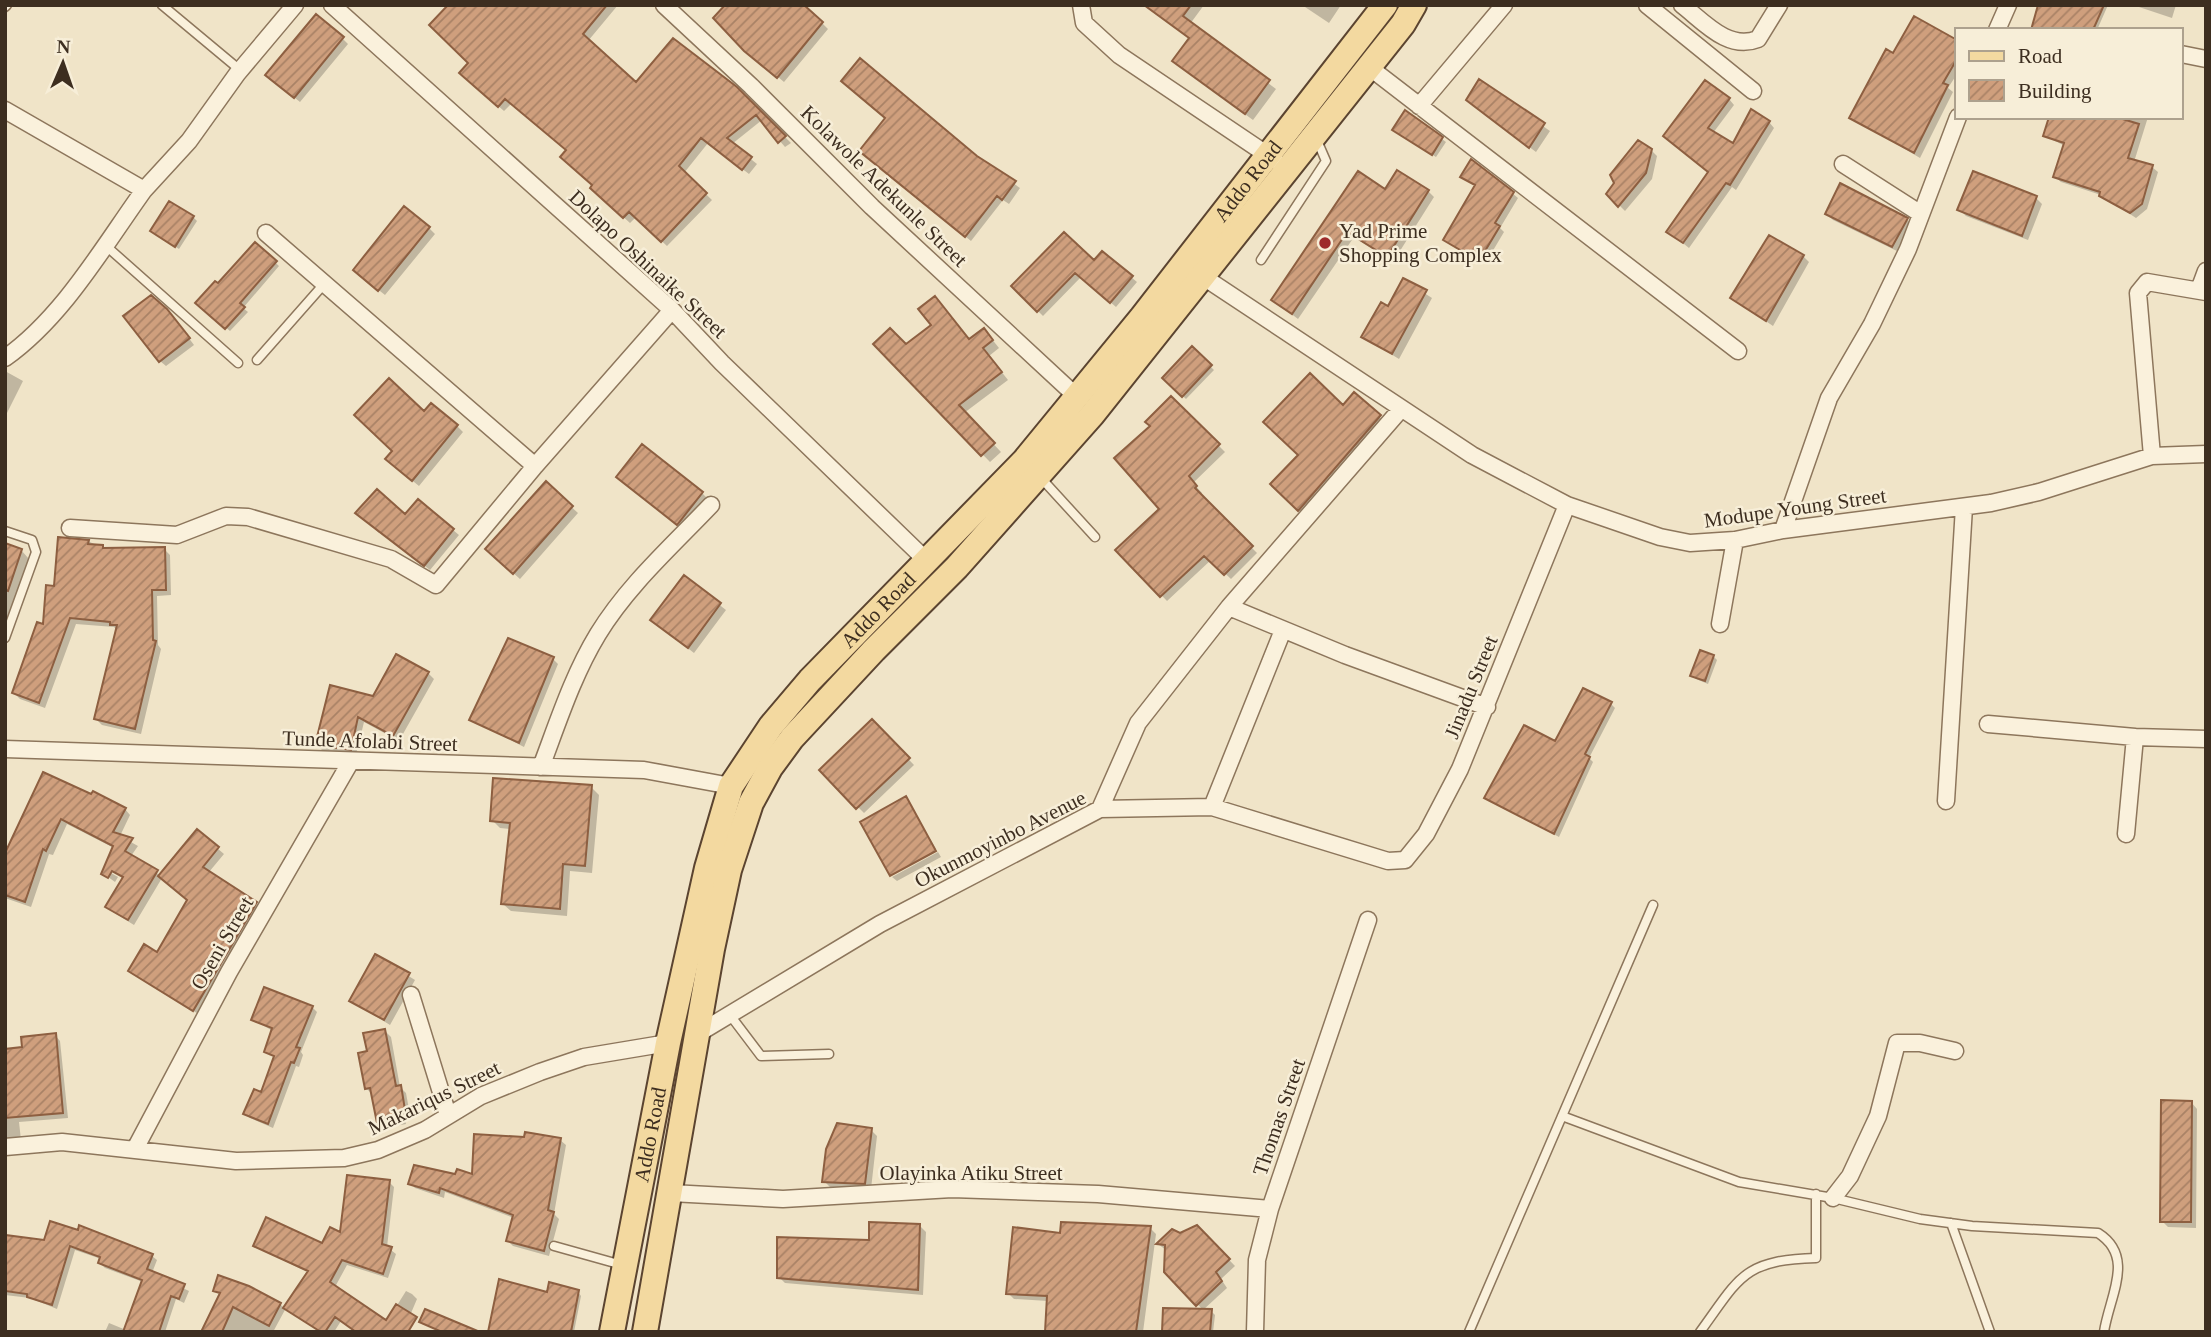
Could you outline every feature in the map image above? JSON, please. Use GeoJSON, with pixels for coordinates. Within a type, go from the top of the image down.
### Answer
{"type":"FeatureCollection","features":[{"type":"Feature","properties":{"kind":"main road","name":"Addo Road"},"geometry":{"type":"LineString","coordinates":[[645,1332],[712,949],[729,870],[751,803],[770,768],[792,738],[957,567],[1039,476],[1202,276],[1385,5]]}},
{"type":"Feature","properties":{"kind":"main road","name":"Addo Road"},"geometry":{"type":"LineString","coordinates":[[612,1332],[668,1044],[709,859],[731,786],[771,726],[810,680],[1024,461],[1076,396],[1277,162],[1313,134],[1369,66],[1414,5]]}},
{"type":"Feature","properties":{"kind":"street"},"geometry":{"type":"LineString","coordinates":[[5,358],[27,343],[145,190],[189,141],[240,70],[295,5]]}},
{"type":"Feature","properties":{"kind":"street","name":"Dolapo Oshinaike Street"},"geometry":{"type":"LineString","coordinates":[[332,5],[672,310],[722,363],[928,562]]}},
{"type":"Feature","properties":{"kind":"street","name":"Kolawole Adekunle Street"},"geometry":{"type":"LineString","coordinates":[[664,5],[751,86],[872,207],[1076,396]]}},
{"type":"Feature","properties":{"kind":"street"},"geometry":{"type":"LineString","coordinates":[[1081,5],[1084,23],[1119,55],[1277,162]]}},
{"type":"Feature","properties":{"kind":"street"},"geometry":{"type":"LineString","coordinates":[[1419,106],[1504,5]]}},
{"type":"Feature","properties":{"kind":"street"},"geometry":{"type":"LineString","coordinates":[[1647,5],[1753,91]]}},
{"type":"Feature","properties":{"kind":"street"},"geometry":{"type":"LineString","coordinates":[[1682,5],[1725,38],[1737,42],[1758,38],[1779,5]]}},
{"type":"Feature","properties":{"kind":"street"},"geometry":{"type":"LineString","coordinates":[[1998,28],[2008,5]]}},
{"type":"Feature","properties":{"kind":"street"},"geometry":{"type":"LineString","coordinates":[[2183,54],[2206,59]]}},
{"type":"Feature","properties":{"kind":"street"},"geometry":{"type":"LineString","coordinates":[[1369,66],[1738,351]]}},
{"type":"Feature","properties":{"kind":"street"},"geometry":{"type":"LineString","coordinates":[[5,110],[145,190]]}},
{"type":"Feature","properties":{"kind":"street"},"geometry":{"type":"LineString","coordinates":[[1783,530],[1829,398],[1872,324],[1908,249],[1957,119]]}},
{"type":"Feature","properties":{"kind":"street"},"geometry":{"type":"LineString","coordinates":[[1843,164],[1921,214]]}},
{"type":"Feature","properties":{"kind":"street"},"geometry":{"type":"LineString","coordinates":[[266,233],[326,282],[535,466]]}},
{"type":"Feature","properties":{"kind":"street"},"geometry":{"type":"LineString","coordinates":[[2152,456],[2138,293],[2147,282],[2203,291],[2206,271]]}},
{"type":"Feature","properties":{"kind":"street","name":"Modupe Young Street"},"geometry":{"type":"LineString","coordinates":[[1202,276],[1472,455],[1567,505],[1660,537],[1690,543],[1735,540],[1783,530],[1964,507],[2039,492],[2152,456],[2206,453]]}},
{"type":"Feature","properties":{"kind":"street"},"geometry":{"type":"LineString","coordinates":[[70,528],[177,535],[226,516],[247,517],[391,559],[436,585],[535,466],[672,310]]}},
{"type":"Feature","properties":{"kind":"street"},"geometry":{"type":"LineString","coordinates":[[1100,809],[1138,723],[1228,607],[1401,410]]}},
{"type":"Feature","properties":{"kind":"street"},"geometry":{"type":"LineString","coordinates":[[541,767],[570,691],[599,632],[625,596],[711,505]]}},
{"type":"Feature","properties":{"kind":"street","name":"Jinadu Street"},"geometry":{"type":"LineString","coordinates":[[1388,860],[1405,860],[1426,834],[1487,706],[1567,505]]}},
{"type":"Feature","properties":{"kind":"street"},"geometry":{"type":"LineString","coordinates":[[1946,801],[1964,507]]}},
{"type":"Feature","properties":{"kind":"street"},"geometry":{"type":"LineString","coordinates":[[1720,624],[1735,540]]}},
{"type":"Feature","properties":{"kind":"street"},"geometry":{"type":"LineString","coordinates":[[1228,607],[1487,706]]}},
{"type":"Feature","properties":{"kind":"street"},"geometry":{"type":"LineString","coordinates":[[1212,807],[1283,630]]}},
{"type":"Feature","properties":{"kind":"street"},"geometry":{"type":"LineString","coordinates":[[1988,724],[2135,737],[2206,739]]}},
{"type":"Feature","properties":{"kind":"street"},"geometry":{"type":"LineString","coordinates":[[2126,834],[2135,737]]}},
{"type":"Feature","properties":{"kind":"street","name":"Tunde Afolabi Street"},"geometry":{"type":"LineString","coordinates":[[5,748],[644,770],[731,786]]}},
{"type":"Feature","properties":{"kind":"street","name":"Oseni Street"},"geometry":{"type":"LineString","coordinates":[[135,1149],[229,972],[351,761]]}},
{"type":"Feature","properties":{"kind":"street","name":"Okunmoyinbo Avenue"},"geometry":{"type":"LineString","coordinates":[[699,1033],[880,924],[1100,809],[1212,807],[1388,860]]}},
{"type":"Feature","properties":{"kind":"street","name":"Thomas Street"},"geometry":{"type":"LineString","coordinates":[[1255,1332],[1257,1260],[1270,1209],[1368,920]]}},
{"type":"Feature","properties":{"kind":"street"},"geometry":{"type":"LineString","coordinates":[[411,995],[448,1115]]}},
{"type":"Feature","properties":{"kind":"street"},"geometry":{"type":"LineString","coordinates":[[1825,1196],[1850,1176],[1878,1116],[1897,1043],[1920,1043],[1955,1051]]}},
{"type":"Feature","properties":{"kind":"street","name":"Makariqus Street"},"geometry":{"type":"LineString","coordinates":[[5,1147],[61,1142],[236,1161],[297,1162],[344,1158],[378,1150],[425,1130],[481,1096],[584,1057],[668,1044]]}},
{"type":"Feature","properties":{"kind":"street","name":"Olayinka Atiku Street"},"geometry":{"type":"LineString","coordinates":[[671,1193],[783,1199],[952,1189],[1098,1194],[1270,1209]]}},
{"type":"Feature","properties":{"kind":"lane"},"geometry":{"type":"LineString","coordinates":[[162,5],[240,70]]}},
{"type":"Feature","properties":{"kind":"lane"},"geometry":{"type":"LineString","coordinates":[[1261,260],[1326,161],[1313,134]]}},
{"type":"Feature","properties":{"kind":"lane"},"geometry":{"type":"LineString","coordinates":[[104,245],[238,363]]}},
{"type":"Feature","properties":{"kind":"lane"},"geometry":{"type":"LineString","coordinates":[[257,360],[326,282]]}},
{"type":"Feature","properties":{"kind":"lane"},"geometry":{"type":"LineString","coordinates":[[1039,476],[1095,537]]}},
{"type":"Feature","properties":{"kind":"lane"},"geometry":{"type":"LineString","coordinates":[[5,531],[32,540],[36,552],[5,638]]}},
{"type":"Feature","properties":{"kind":"lane"},"geometry":{"type":"LineString","coordinates":[[1469,1332],[1653,905]]}},
{"type":"Feature","properties":{"kind":"lane"},"geometry":{"type":"LineString","coordinates":[[730,1015],[761,1055],[829,1054]]}},
{"type":"Feature","properties":{"kind":"lane"},"geometry":{"type":"LineString","coordinates":[[1562,1116],[1740,1182],[1825,1196],[1920,1219],[2098,1233],[2110,1240],[2119,1262],[2104,1332]]}},
{"type":"Feature","properties":{"kind":"lane"},"geometry":{"type":"LineString","coordinates":[[1700,1332],[1720,1301],[1747,1272],[1780,1259],[1816,1258],[1825,1196]]}},
{"type":"Feature","properties":{"kind":"lane"},"geometry":{"type":"LineString","coordinates":[[1951,1223],[1990,1332]]}},
{"type":"Feature","properties":{"kind":"lane"},"geometry":{"type":"LineString","coordinates":[[554,1246],[625,1266]]}},
{"type":"Feature","properties":{"kind":"building"},"geometry":{"type":"Polygon","coordinates":[[[448,5],[607,5],[583,34],[636,82],[673,38],[737,87],[786,136],[778,143],[756,115],[727,138],[752,157],[742,170],[701,138],[679,166],[707,193],[661,242],[629,212],[623,218],[590,188],[592,185],[560,157],[566,150],[505,99],[498,107],[459,73],[468,63],[429,25],[448,5]]]}},
{"type":"Feature","properties":{"kind":"building"},"geometry":{"type":"Polygon","coordinates":[[[725,5],[804,5],[823,22],[777,78],[744,51],[713,18],[725,5]]]}},
{"type":"Feature","properties":{"kind":"building"},"geometry":{"type":"Polygon","coordinates":[[[1144,5],[1191,5],[1183,16],[1270,80],[1245,114],[1172,61],[1189,38],[1144,5]]]}},
{"type":"Feature","properties":{"kind":"building"},"geometry":{"type":"Polygon","coordinates":[[[2038,5],[2104,5],[2094,28],[2032,28],[2038,5]]]}},
{"type":"Feature","properties":{"kind":"building"},"geometry":{"type":"Polygon","coordinates":[[[316,14],[344,37],[294,98],[265,75],[316,14]]]}},
{"type":"Feature","properties":{"kind":"building"},"geometry":{"type":"Polygon","coordinates":[[[1914,16],[1955,39],[1955,62],[1943,83],[1948,85],[1914,153],[1849,118],[1886,49],[1893,53],[1914,16]]]}},
{"type":"Feature","properties":{"kind":"building"},"geometry":{"type":"Polygon","coordinates":[[[860,58],[977,156],[1016,181],[1002,200],[997,196],[965,237],[859,151],[885,118],[841,81],[860,58]]]}},
{"type":"Feature","properties":{"kind":"building"},"geometry":{"type":"Polygon","coordinates":[[[1479,79],[1545,123],[1529,148],[1466,100],[1479,79]]]}},
{"type":"Feature","properties":{"kind":"building"},"geometry":{"type":"Polygon","coordinates":[[[1705,80],[1730,98],[1708,128],[1733,143],[1751,109],[1770,121],[1730,185],[1726,183],[1683,243],[1666,232],[1708,172],[1663,136],[1705,80]]]}},
{"type":"Feature","properties":{"kind":"building"},"geometry":{"type":"Polygon","coordinates":[[[1405,110],[1443,137],[1432,155],[1392,130],[1405,110]]]}},
{"type":"Feature","properties":{"kind":"building"},"geometry":{"type":"Polygon","coordinates":[[[2048,119],[2123,119],[2139,124],[2128,158],[2153,165],[2142,204],[2130,213],[2099,196],[2100,192],[2053,177],[2064,143],[2043,136],[2048,119]]]}},
{"type":"Feature","properties":{"kind":"building"},"geometry":{"type":"Polygon","coordinates":[[[1638,140],[1652,149],[1646,173],[1618,207],[1606,194],[1614,183],[1610,175],[1638,140]]]}},
{"type":"Feature","properties":{"kind":"building"},"geometry":{"type":"Polygon","coordinates":[[[1471,159],[1514,192],[1495,223],[1500,226],[1479,261],[1443,240],[1475,185],[1460,177],[1471,159]]]}},
{"type":"Feature","properties":{"kind":"building"},"geometry":{"type":"Polygon","coordinates":[[[1397,170],[1429,190],[1387,257],[1347,232],[1292,314],[1271,300],[1358,171],[1385,189],[1397,170]]]}},
{"type":"Feature","properties":{"kind":"building"},"geometry":{"type":"Polygon","coordinates":[[[1973,171],[2037,196],[2022,236],[1957,210],[1973,171]]]}},
{"type":"Feature","properties":{"kind":"building"},"geometry":{"type":"Polygon","coordinates":[[[1840,183],[1908,218],[1892,247],[1825,214],[1840,183]]]}},
{"type":"Feature","properties":{"kind":"building"},"geometry":{"type":"Polygon","coordinates":[[[169,201],[194,216],[175,247],[150,231],[169,201]]]}},
{"type":"Feature","properties":{"kind":"building"},"geometry":{"type":"Polygon","coordinates":[[[404,206],[430,227],[378,291],[353,270],[404,206]]]}},
{"type":"Feature","properties":{"kind":"building"},"geometry":{"type":"Polygon","coordinates":[[[1064,232],[1094,260],[1102,251],[1133,276],[1110,303],[1075,273],[1037,312],[1011,286],[1064,232]]]}},
{"type":"Feature","properties":{"kind":"building"},"geometry":{"type":"Polygon","coordinates":[[[1769,235],[1804,255],[1766,321],[1730,298],[1769,235]]]}},
{"type":"Feature","properties":{"kind":"building"},"geometry":{"type":"Polygon","coordinates":[[[255,242],[277,261],[240,303],[245,307],[225,329],[195,303],[215,281],[218,283],[255,242]]]}},
{"type":"Feature","properties":{"kind":"building"},"geometry":{"type":"Polygon","coordinates":[[[1403,278],[1427,290],[1392,354],[1361,337],[1381,302],[1388,306],[1403,278]]]}},
{"type":"Feature","properties":{"kind":"building"},"geometry":{"type":"Polygon","coordinates":[[[151,295],[167,309],[190,338],[159,362],[123,316],[151,295]]]}},
{"type":"Feature","properties":{"kind":"building"},"geometry":{"type":"Polygon","coordinates":[[[935,296],[969,339],[984,328],[993,340],[983,348],[1002,372],[959,405],[995,443],[981,456],[873,344],[890,328],[906,344],[931,325],[918,309],[935,296]]]}},
{"type":"Feature","properties":{"kind":"building"},"geometry":{"type":"Polygon","coordinates":[[[1192,346],[1212,365],[1182,397],[1162,378],[1192,346]]]}},
{"type":"Feature","properties":{"kind":"building"},"geometry":{"type":"Polygon","coordinates":[[[1310,373],[1343,405],[1354,392],[1381,415],[1298,511],[1270,484],[1298,455],[1263,422],[1310,373]]]}},
{"type":"Feature","properties":{"kind":"building"},"geometry":{"type":"Polygon","coordinates":[[[389,378],[424,411],[431,403],[458,425],[412,481],[385,459],[392,451],[354,415],[389,378]]]}},
{"type":"Feature","properties":{"kind":"building"},"geometry":{"type":"Polygon","coordinates":[[[1171,396],[1220,444],[1189,476],[1197,486],[1195,488],[1253,546],[1224,575],[1204,556],[1160,597],[1115,550],[1159,509],[1114,458],[1150,426],[1145,422],[1171,396]]]}},
{"type":"Feature","properties":{"kind":"building"},"geometry":{"type":"Polygon","coordinates":[[[642,444],[703,492],[677,525],[616,477],[642,444]]]}},
{"type":"Feature","properties":{"kind":"building"},"geometry":{"type":"Polygon","coordinates":[[[546,481],[573,506],[513,574],[485,549],[546,481]]]}},
{"type":"Feature","properties":{"kind":"building"},"geometry":{"type":"Polygon","coordinates":[[[377,489],[405,514],[418,499],[454,529],[424,566],[355,513],[377,489]]]}},
{"type":"Feature","properties":{"kind":"building"},"geometry":{"type":"Polygon","coordinates":[[[58,537],[89,540],[88,544],[103,545],[103,548],[165,547],[166,590],[152,590],[153,640],[156,641],[135,729],[94,719],[117,625],[110,625],[110,622],[70,618],[39,703],[12,693],[37,622],[43,624],[46,585],[54,586],[58,537]]]}},
{"type":"Feature","properties":{"kind":"building"},"geometry":{"type":"Polygon","coordinates":[[[5,543],[22,549],[8,591],[5,590],[5,543]]]}},
{"type":"Feature","properties":{"kind":"building"},"geometry":{"type":"Polygon","coordinates":[[[684,575],[721,603],[688,648],[650,620],[684,575]]]}},
{"type":"Feature","properties":{"kind":"building"},"geometry":{"type":"Polygon","coordinates":[[[508,638],[554,657],[519,743],[469,720],[508,638]]]}},
{"type":"Feature","properties":{"kind":"building"},"geometry":{"type":"Polygon","coordinates":[[[1700,650],[1714,655],[1705,681],[1690,676],[1700,650]]]}},
{"type":"Feature","properties":{"kind":"building"},"geometry":{"type":"Polygon","coordinates":[[[396,654],[429,672],[393,736],[358,717],[351,750],[315,745],[330,685],[373,696],[396,654]]]}},
{"type":"Feature","properties":{"kind":"building"},"geometry":{"type":"Polygon","coordinates":[[[1583,688],[1612,702],[1585,754],[1590,757],[1554,834],[1484,798],[1524,725],[1555,741],[1583,688]]]}},
{"type":"Feature","properties":{"kind":"building"},"geometry":{"type":"Polygon","coordinates":[[[872,719],[910,758],[856,809],[819,770],[872,719]]]}},
{"type":"Feature","properties":{"kind":"building"},"geometry":{"type":"Polygon","coordinates":[[[43,772],[91,794],[93,791],[126,808],[113,832],[133,838],[125,851],[158,870],[128,920],[105,907],[123,877],[112,871],[108,878],[101,874],[113,846],[61,819],[46,851],[43,849],[25,902],[5,895],[5,853],[43,772]]]}},
{"type":"Feature","properties":{"kind":"building"},"geometry":{"type":"Polygon","coordinates":[[[493,778],[592,785],[585,866],[563,864],[560,909],[501,904],[510,823],[490,821],[493,778]]]}},
{"type":"Feature","properties":{"kind":"building"},"geometry":{"type":"Polygon","coordinates":[[[906,796],[936,851],[890,876],[860,822],[906,796]]]}},
{"type":"Feature","properties":{"kind":"building"},"geometry":{"type":"Polygon","coordinates":[[[197,829],[219,847],[203,867],[257,902],[193,1011],[128,971],[144,944],[157,952],[187,900],[158,876],[197,829]]]}},
{"type":"Feature","properties":{"kind":"building"},"geometry":{"type":"Polygon","coordinates":[[[375,954],[410,973],[384,1020],[349,1001],[375,954]]]}},
{"type":"Feature","properties":{"kind":"building"},"geometry":{"type":"Polygon","coordinates":[[[264,987],[313,1006],[296,1047],[300,1048],[294,1063],[291,1062],[268,1124],[243,1114],[254,1089],[261,1092],[274,1056],[264,1052],[272,1028],[251,1020],[264,987]]]}},
{"type":"Feature","properties":{"kind":"building"},"geometry":{"type":"Polygon","coordinates":[[[385,1029],[396,1086],[401,1085],[405,1110],[399,1111],[401,1118],[377,1123],[370,1088],[365,1089],[358,1053],[367,1051],[363,1033],[385,1029]]]}},
{"type":"Feature","properties":{"kind":"building"},"geometry":{"type":"Polygon","coordinates":[[[56,1033],[63,1113],[5,1118],[5,1049],[22,1047],[21,1037],[56,1033]]]}},
{"type":"Feature","properties":{"kind":"building"},"geometry":{"type":"Polygon","coordinates":[[[2161,1100],[2192,1101],[2191,1222],[2160,1222],[2161,1100]]]}},
{"type":"Feature","properties":{"kind":"building"},"geometry":{"type":"Polygon","coordinates":[[[837,1123],[872,1128],[865,1184],[822,1182],[826,1149],[837,1123]]]}},
{"type":"Feature","properties":{"kind":"building"},"geometry":{"type":"Polygon","coordinates":[[[525,1132],[561,1138],[548,1210],[554,1212],[544,1251],[506,1241],[513,1215],[440,1188],[439,1193],[408,1184],[414,1165],[455,1174],[457,1169],[472,1174],[474,1134],[524,1137],[525,1132]]]}},
{"type":"Feature","properties":{"kind":"building"},"geometry":{"type":"Polygon","coordinates":[[[347,1175],[390,1180],[382,1244],[392,1247],[383,1274],[342,1260],[330,1282],[386,1320],[396,1304],[417,1317],[408,1332],[356,1332],[335,1317],[325,1332],[321,1332],[283,1308],[308,1271],[253,1246],[266,1217],[322,1243],[330,1227],[340,1232],[347,1175]]]}},
{"type":"Feature","properties":{"kind":"building"},"geometry":{"type":"Polygon","coordinates":[[[50,1221],[78,1230],[79,1225],[153,1254],[147,1269],[185,1284],[179,1299],[171,1296],[159,1332],[123,1332],[142,1280],[98,1263],[100,1257],[70,1246],[52,1305],[27,1297],[27,1294],[5,1291],[5,1235],[44,1240],[50,1221]]]}},
{"type":"Feature","properties":{"kind":"building"},"geometry":{"type":"Polygon","coordinates":[[[869,1222],[920,1224],[918,1290],[777,1278],[777,1237],[869,1240],[869,1222]]]}},
{"type":"Feature","properties":{"kind":"building"},"geometry":{"type":"Polygon","coordinates":[[[1061,1222],[1151,1226],[1136,1332],[1045,1332],[1047,1296],[1006,1294],[1013,1227],[1060,1233],[1061,1222]]]}},
{"type":"Feature","properties":{"kind":"building"},"geometry":{"type":"Polygon","coordinates":[[[1197,1225],[1230,1259],[1216,1272],[1222,1281],[1196,1306],[1164,1272],[1165,1245],[1156,1244],[1172,1229],[1180,1233],[1197,1225]]]}},
{"type":"Feature","properties":{"kind":"building"},"geometry":{"type":"Polygon","coordinates":[[[218,1275],[249,1286],[281,1303],[269,1326],[233,1307],[222,1332],[201,1332],[220,1293],[213,1291],[218,1275]]]}},
{"type":"Feature","properties":{"kind":"building"},"geometry":{"type":"Polygon","coordinates":[[[499,1279],[547,1292],[549,1282],[579,1290],[571,1332],[488,1332],[499,1279]]]}},
{"type":"Feature","properties":{"kind":"building"},"geometry":{"type":"Polygon","coordinates":[[[1163,1308],[1212,1309],[1210,1332],[1162,1332],[1163,1308]]]}},
{"type":"Feature","properties":{"kind":"building"},"geometry":{"type":"Polygon","coordinates":[[[425,1309],[480,1332],[442,1332],[419,1322],[425,1309]]]}},
{"type":"Feature","properties":{"kind":"place","name":"Yad Prime Shopping Complex"},"geometry":{"type":"Point","coordinates":[1325,243]}}]}
